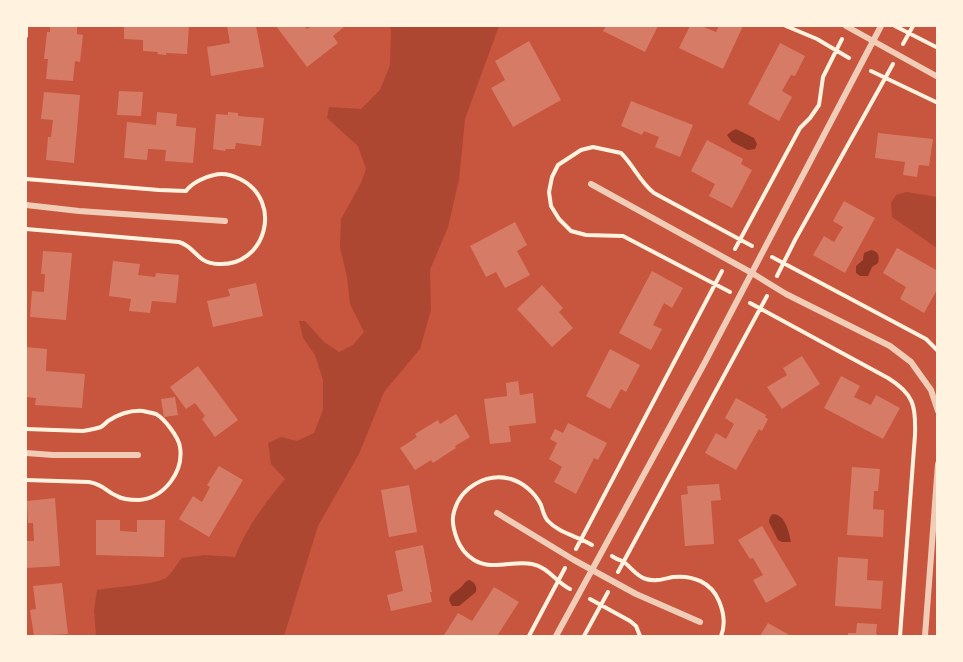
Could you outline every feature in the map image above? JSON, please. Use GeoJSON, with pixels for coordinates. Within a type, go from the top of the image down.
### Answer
{"type":"FeatureCollection","features":[{"type":"Feature","properties":{"kind":"street"},"geometry":{"type":"LineString","coordinates":[[556,636],[699,375],[881,26]]}},
{"type":"Feature","properties":{"kind":"street"},"geometry":{"type":"LineString","coordinates":[[848,27],[938,77]]}},
{"type":"Feature","properties":{"kind":"street"},"geometry":{"type":"LineString","coordinates":[[591,184],[772,286],[890,346],[911,362],[931,390],[938,411]]}},
{"type":"Feature","properties":{"kind":"street"},"geometry":{"type":"LineString","coordinates":[[26,205],[225,221]]}},
{"type":"Feature","properties":{"kind":"street"},"geometry":{"type":"LineString","coordinates":[[26,453],[138,455]]}},
{"type":"Feature","properties":{"kind":"street"},"geometry":{"type":"LineString","coordinates":[[925,636],[938,464]]}},
{"type":"Feature","properties":{"kind":"street"},"geometry":{"type":"LineString","coordinates":[[497,513],[613,582],[700,622]]}},
{"type":"Feature","properties":{"kind":"path"},"geometry":{"type":"LineString","coordinates":[[26,26],[26,36]]}},
{"type":"Feature","properties":{"kind":"path"},"geometry":{"type":"LineString","coordinates":[[896,26],[938,48]]}},
{"type":"Feature","properties":{"kind":"path"},"geometry":{"type":"LineString","coordinates":[[584,636],[913,26]]}},
{"type":"Feature","properties":{"kind":"path"},"geometry":{"type":"LineString","coordinates":[[529,636],[800,128],[819,105],[823,77],[848,27]]}},
{"type":"Feature","properties":{"kind":"path"},"geometry":{"type":"LineString","coordinates":[[761,309],[888,378],[900,386],[911,398],[916,415],[900,636]]}},
{"type":"Feature","properties":{"kind":"path"},"geometry":{"type":"LineString","coordinates":[[574,537],[624,562],[645,579],[663,580],[686,577],[701,580],[711,587],[722,608],[725,622],[721,636]]}},
{"type":"Feature","properties":{"kind":"shaded area"},"geometry":{"type":"Polygon","coordinates":[[[389,26],[499,26],[465,119],[459,180],[448,227],[430,270],[431,310],[420,349],[384,392],[359,454],[318,526],[284,636],[96,636],[94,610],[97,590],[162,580],[169,575],[182,558],[205,555],[235,557],[257,516],[285,479],[271,464],[268,443],[281,437],[297,441],[314,433],[323,410],[323,380],[315,355],[303,338],[299,321],[305,321],[324,342],[339,352],[353,345],[364,332],[350,304],[340,247],[341,219],[366,169],[358,146],[327,118],[329,107],[361,109],[380,90],[390,65],[391,30],[389,26]]]}},
{"type":"Feature","properties":{"kind":"shaded area"},"geometry":{"type":"Polygon","coordinates":[[[736,129],[754,138],[757,144],[755,149],[748,150],[732,142],[727,135],[736,129]]]}},
{"type":"Feature","properties":{"kind":"shaded area"},"geometry":{"type":"Polygon","coordinates":[[[906,192],[937,197],[937,248],[892,217],[891,203],[896,195],[906,192]]]}},
{"type":"Feature","properties":{"kind":"shaded area"},"geometry":{"type":"Polygon","coordinates":[[[871,250],[878,254],[878,263],[872,267],[868,276],[860,276],[856,273],[856,266],[863,260],[864,253],[871,250]]]}},
{"type":"Feature","properties":{"kind":"shaded area"},"geometry":{"type":"Polygon","coordinates":[[[773,514],[784,521],[791,542],[778,540],[769,522],[773,514]]]}},
{"type":"Feature","properties":{"kind":"shaded area"},"geometry":{"type":"Polygon","coordinates":[[[469,580],[475,584],[476,592],[459,606],[452,606],[449,600],[451,595],[469,580]]]}},
{"type":"Feature","properties":{"kind":"building"},"geometry":{"type":"Polygon","coordinates":[[[50,26],[77,26],[77,34],[83,35],[80,62],[75,61],[73,81],[46,79],[48,59],[44,59],[47,32],[50,32],[50,26]]]}},
{"type":"Feature","properties":{"kind":"building"},"geometry":{"type":"Polygon","coordinates":[[[124,26],[189,26],[187,54],[166,53],[166,55],[143,51],[143,40],[124,39],[124,26]]]}},
{"type":"Feature","properties":{"kind":"building"},"geometry":{"type":"Polygon","coordinates":[[[227,26],[256,26],[264,67],[211,76],[207,47],[230,43],[227,26]]]}},
{"type":"Feature","properties":{"kind":"building"},"geometry":{"type":"Polygon","coordinates":[[[276,26],[304,26],[307,29],[312,26],[344,27],[333,36],[338,43],[307,67],[276,26]]]}},
{"type":"Feature","properties":{"kind":"building"},"geometry":{"type":"Polygon","coordinates":[[[606,26],[658,26],[645,52],[603,31],[606,26]]]}},
{"type":"Feature","properties":{"kind":"building"},"geometry":{"type":"Polygon","coordinates":[[[690,26],[701,26],[716,32],[719,26],[743,26],[723,69],[679,48],[690,26]]]}},
{"type":"Feature","properties":{"kind":"building"},"geometry":{"type":"Polygon","coordinates":[[[529,41],[561,100],[513,127],[491,88],[505,80],[495,61],[529,41]]]}},
{"type":"Feature","properties":{"kind":"building"},"geometry":{"type":"Polygon","coordinates":[[[780,43],[805,56],[795,76],[791,75],[782,91],[792,97],[779,121],[748,104],[780,43]]]}},
{"type":"Feature","properties":{"kind":"building"},"geometry":{"type":"Polygon","coordinates":[[[119,91],[143,92],[141,116],[117,115],[119,91]]]}},
{"type":"Feature","properties":{"kind":"building"},"geometry":{"type":"Polygon","coordinates":[[[44,92],[80,95],[74,163],[46,160],[48,137],[51,137],[53,120],[41,119],[44,92]]]}},
{"type":"Feature","properties":{"kind":"building"},"geometry":{"type":"Polygon","coordinates":[[[631,101],[693,125],[680,157],[655,147],[659,137],[644,131],[642,135],[621,126],[631,101]]]}},
{"type":"Feature","properties":{"kind":"building"},"geometry":{"type":"Polygon","coordinates":[[[157,112],[177,114],[176,126],[196,128],[193,163],[165,161],[166,150],[148,149],[147,160],[124,158],[127,122],[156,125],[157,112]]]}},
{"type":"Feature","properties":{"kind":"building"},"geometry":{"type":"Polygon","coordinates":[[[228,112],[238,113],[238,116],[264,118],[261,146],[236,143],[235,149],[225,151],[213,149],[216,114],[228,115],[228,112]]]}},
{"type":"Feature","properties":{"kind":"building"},"geometry":{"type":"Polygon","coordinates":[[[878,133],[933,139],[929,166],[919,165],[917,177],[903,175],[905,162],[875,158],[878,133]]]}},
{"type":"Feature","properties":{"kind":"building"},"geometry":{"type":"Polygon","coordinates":[[[707,140],[743,159],[741,164],[752,170],[732,208],[709,196],[715,184],[691,171],[707,140]]]}},
{"type":"Feature","properties":{"kind":"building"},"geometry":{"type":"Polygon","coordinates":[[[844,201],[875,218],[845,273],[813,255],[824,236],[834,242],[843,227],[833,221],[844,201]]]}},
{"type":"Feature","properties":{"kind":"building"},"geometry":{"type":"Polygon","coordinates":[[[515,222],[527,245],[517,251],[530,275],[505,288],[496,272],[486,277],[470,246],[515,222]]]}},
{"type":"Feature","properties":{"kind":"building"},"geometry":{"type":"Polygon","coordinates":[[[897,248],[938,271],[938,288],[924,313],[900,299],[906,287],[883,273],[897,248]]]}},
{"type":"Feature","properties":{"kind":"building"},"geometry":{"type":"Polygon","coordinates":[[[43,251],[72,253],[66,320],[30,317],[32,291],[44,292],[45,274],[41,274],[43,251]]]}},
{"type":"Feature","properties":{"kind":"building"},"geometry":{"type":"Polygon","coordinates":[[[113,261],[140,264],[138,275],[155,277],[156,273],[179,275],[176,303],[152,301],[150,313],[129,311],[131,299],[109,296],[113,261]]]}},
{"type":"Feature","properties":{"kind":"building"},"geometry":{"type":"Polygon","coordinates":[[[652,271],[683,288],[672,308],[664,303],[653,325],[662,329],[651,350],[619,333],[652,271]]]}},
{"type":"Feature","properties":{"kind":"building"},"geometry":{"type":"Polygon","coordinates":[[[256,283],[263,316],[213,327],[207,301],[230,296],[228,289],[256,283]]]}},
{"type":"Feature","properties":{"kind":"building"},"geometry":{"type":"Polygon","coordinates":[[[542,285],[563,308],[559,312],[573,328],[552,347],[517,309],[542,285]]]}},
{"type":"Feature","properties":{"kind":"building"},"geometry":{"type":"Polygon","coordinates":[[[26,347],[47,349],[46,371],[85,374],[82,408],[35,405],[36,398],[26,397],[26,347]]]}},
{"type":"Feature","properties":{"kind":"building"},"geometry":{"type":"Polygon","coordinates":[[[610,349],[640,365],[626,392],[621,389],[610,409],[586,396],[610,349]]]}},
{"type":"Feature","properties":{"kind":"building"},"geometry":{"type":"Polygon","coordinates":[[[802,356],[820,384],[782,409],[767,387],[787,375],[783,368],[802,356]]]}},
{"type":"Feature","properties":{"kind":"building"},"geometry":{"type":"Polygon","coordinates":[[[198,366],[238,420],[215,437],[202,419],[205,416],[195,403],[186,409],[170,387],[198,366]]]}},
{"type":"Feature","properties":{"kind":"building"},"geometry":{"type":"Polygon","coordinates":[[[841,376],[860,386],[854,397],[871,405],[876,395],[900,408],[883,439],[824,408],[841,376]]]}},
{"type":"Feature","properties":{"kind":"building"},"geometry":{"type":"Polygon","coordinates":[[[518,381],[520,395],[533,393],[536,423],[509,426],[511,442],[490,444],[484,399],[507,396],[506,383],[518,381]]]}},
{"type":"Feature","properties":{"kind":"building"},"geometry":{"type":"Polygon","coordinates":[[[175,397],[178,415],[164,417],[161,399],[175,397]]]}},
{"type":"Feature","properties":{"kind":"building"},"geometry":{"type":"Polygon","coordinates":[[[736,398],[766,415],[768,419],[762,431],[759,429],[736,470],[705,453],[716,433],[726,439],[734,424],[725,418],[736,398]]]}},
{"type":"Feature","properties":{"kind":"building"},"geometry":{"type":"Polygon","coordinates":[[[456,414],[470,437],[433,463],[431,460],[415,470],[400,448],[417,437],[415,434],[438,420],[440,424],[456,414]]]}},
{"type":"Feature","properties":{"kind":"building"},"geometry":{"type":"Polygon","coordinates":[[[568,423],[607,443],[598,460],[594,458],[576,494],[554,482],[562,467],[549,459],[557,443],[550,439],[555,429],[563,433],[568,423]]]}},
{"type":"Feature","properties":{"kind":"building"},"geometry":{"type":"Polygon","coordinates":[[[219,466],[243,480],[209,537],[179,519],[193,496],[202,502],[210,487],[207,485],[219,466]]]}},
{"type":"Feature","properties":{"kind":"building"},"geometry":{"type":"Polygon","coordinates":[[[852,467],[880,469],[878,491],[874,491],[873,509],[884,510],[883,537],[847,535],[852,467]]]}},
{"type":"Feature","properties":{"kind":"building"},"geometry":{"type":"Polygon","coordinates":[[[719,484],[721,500],[711,501],[714,544],[685,546],[681,495],[688,494],[687,486],[719,484]]]}},
{"type":"Feature","properties":{"kind":"building"},"geometry":{"type":"Polygon","coordinates":[[[409,485],[417,532],[389,537],[381,490],[409,485]]]}},
{"type":"Feature","properties":{"kind":"building"},"geometry":{"type":"Polygon","coordinates":[[[55,498],[60,566],[26,568],[26,541],[34,541],[33,523],[28,523],[27,501],[55,498]]]}},
{"type":"Feature","properties":{"kind":"building"},"geometry":{"type":"Polygon","coordinates":[[[96,520],[120,520],[120,531],[137,532],[137,520],[165,520],[164,557],[96,555],[96,520]]]}},
{"type":"Feature","properties":{"kind":"building"},"geometry":{"type":"Polygon","coordinates":[[[762,526],[797,585],[766,603],[753,580],[763,575],[738,540],[762,526]]]}},
{"type":"Feature","properties":{"kind":"building"},"geometry":{"type":"Polygon","coordinates":[[[423,545],[432,602],[391,611],[387,595],[403,591],[395,551],[423,545]]]}},
{"type":"Feature","properties":{"kind":"building"},"geometry":{"type":"Polygon","coordinates":[[[838,557],[868,559],[867,580],[883,581],[881,609],[835,606],[838,557]]]}},
{"type":"Feature","properties":{"kind":"building"},"geometry":{"type":"Polygon","coordinates":[[[62,583],[68,634],[34,636],[30,610],[36,609],[33,586],[62,583]]]}},
{"type":"Feature","properties":{"kind":"building"},"geometry":{"type":"Polygon","coordinates":[[[494,587],[519,602],[497,636],[444,635],[458,613],[472,621],[494,587]]]}},
{"type":"Feature","properties":{"kind":"building"},"geometry":{"type":"Polygon","coordinates":[[[768,623],[791,636],[760,636],[768,623]]]}},
{"type":"Feature","properties":{"kind":"building"},"geometry":{"type":"Polygon","coordinates":[[[857,623],[877,624],[877,636],[848,636],[848,633],[856,633],[857,623]]]}}]}
